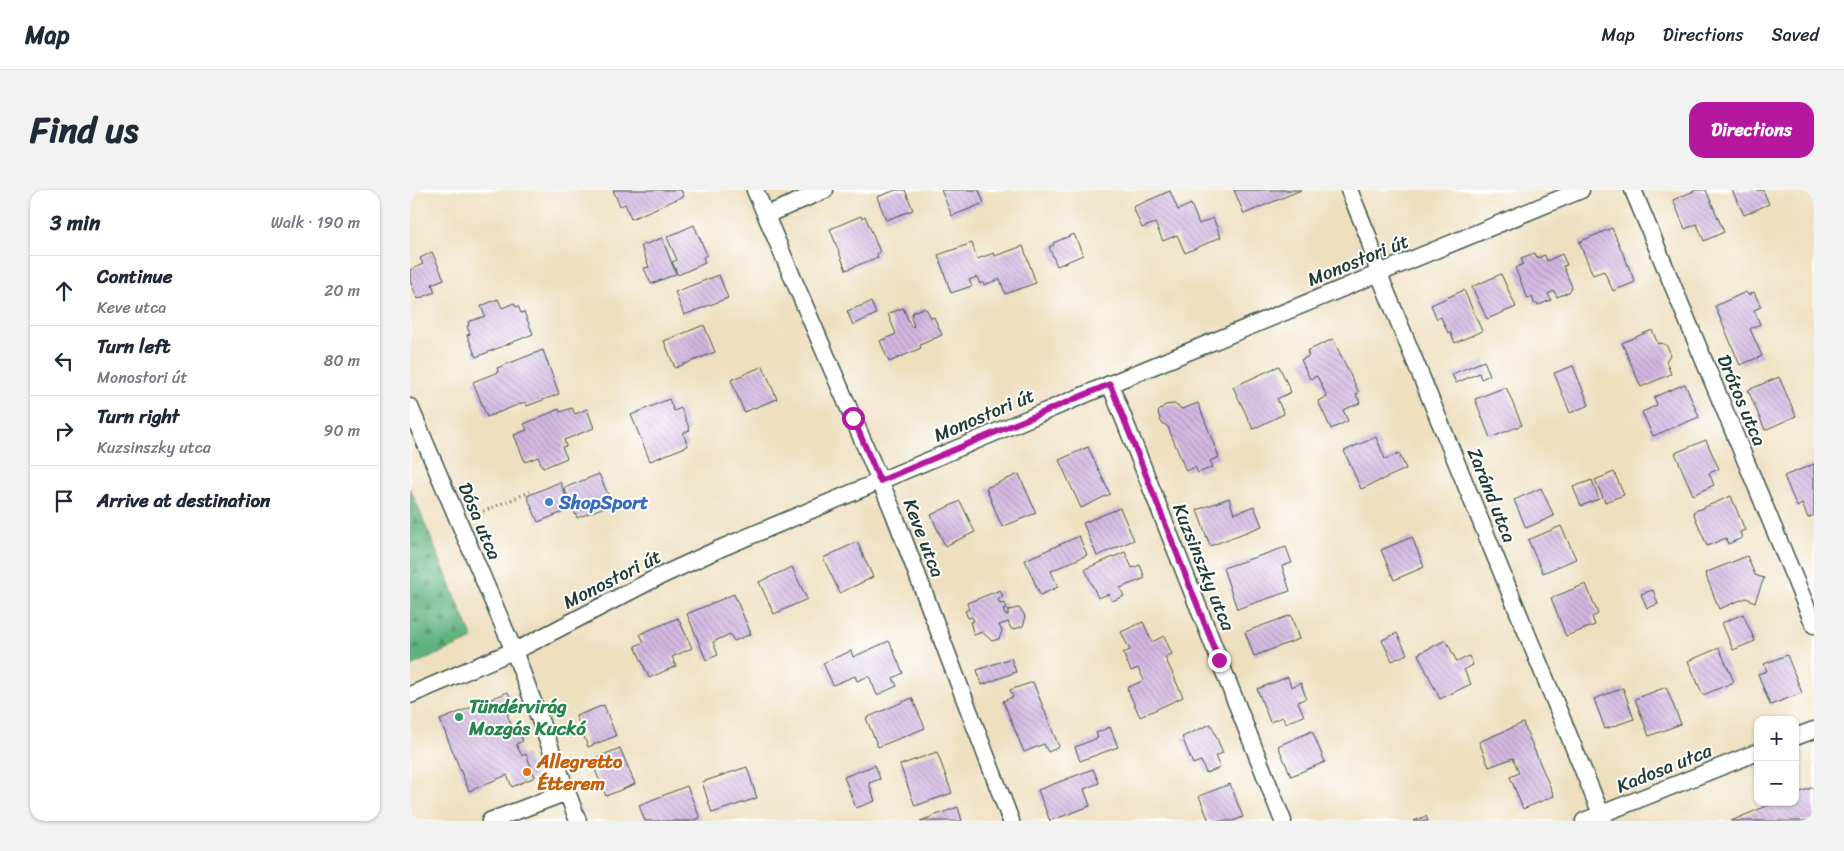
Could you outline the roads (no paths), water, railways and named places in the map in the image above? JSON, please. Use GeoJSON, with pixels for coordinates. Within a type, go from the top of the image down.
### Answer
{"type":"FeatureCollection","features":[{"type":"Feature","properties":{"kind":"street","name":"Keve utca"},"geometry":{"type":"LineString","coordinates":[[755,190],[880,481],[1011,821]]}},
{"type":"Feature","properties":{"kind":"street"},"geometry":{"type":"LineString","coordinates":[[766,215],[825,190]]}},
{"type":"Feature","properties":{"kind":"street","name":"Zaránd utca"},"geometry":{"type":"LineString","coordinates":[[1349,190],[1368,236],[1379,274],[1603,818]]}},
{"type":"Feature","properties":{"kind":"street","name":"Monostori út"},"geometry":{"type":"LineString","coordinates":[[410,695],[514,651],[654,579],[719,549],[1110,384],[1581,190]]}},
{"type":"Feature","properties":{"kind":"street","name":"Drótos utca"},"geometry":{"type":"LineString","coordinates":[[1632,190],[1814,625]]}},
{"type":"Feature","properties":{"kind":"street","name":"Kuzsinszky utca"},"geometry":{"type":"LineString","coordinates":[[1110,384],[1283,821]]}},
{"type":"Feature","properties":{"kind":"street","name":"Dósa utca"},"geometry":{"type":"LineString","coordinates":[[410,407],[514,651],[578,821]]}},
{"type":"Feature","properties":{"kind":"street"},"geometry":{"type":"LineString","coordinates":[[1799,736],[1814,730]]}},
{"type":"Feature","properties":{"kind":"street","name":"Kadosa utca"},"geometry":{"type":"LineString","coordinates":[[1584,821],[1603,818],[1754,754]]}},
{"type":"Feature","properties":{"kind":"street"},"geometry":{"type":"LineString","coordinates":[[490,821],[567,792]]}},
{"type":"Feature","properties":{"kind":"place","name":"ShopSport"},"geometry":{"type":"Point","coordinates":[549,502]}},
{"type":"Feature","properties":{"kind":"place","name":"Tündérvirág Mozgás Kuckó"},"geometry":{"type":"Point","coordinates":[459,717]}},
{"type":"Feature","properties":{"kind":"place","name":"Allegretto Étterem"},"geometry":{"type":"Point","coordinates":[527,772]}}]}
